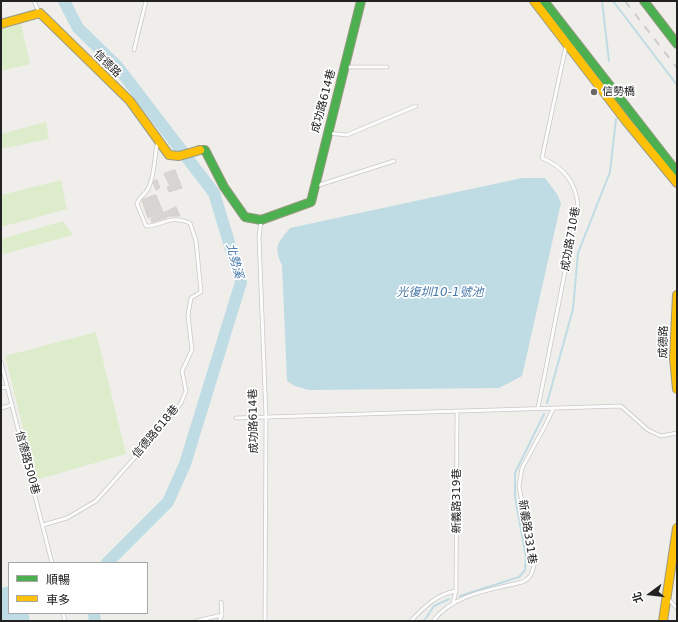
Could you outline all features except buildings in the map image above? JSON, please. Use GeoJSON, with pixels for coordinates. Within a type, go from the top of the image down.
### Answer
{"type":"FeatureCollection","features":[{"type":"Feature","properties":{"kind":"street","name":"成功路614巷"},"geometry":{"type":"LineString","coordinates":[[261,220],[310,202],[360,1]]}},
{"type":"Feature","properties":{"kind":"street"},"geometry":{"type":"LineString","coordinates":[[534,1],[677,172]]}},
{"type":"Feature","properties":{"kind":"street"},"geometry":{"type":"LineString","coordinates":[[544,1],[569,41],[626,121],[677,183]]}},
{"type":"Feature","properties":{"kind":"street"},"geometry":{"type":"LineString","coordinates":[[644,1],[677,44]]}},
{"type":"Feature","properties":{"kind":"street"},"geometry":{"type":"LineString","coordinates":[[1,24],[40,13]]}},
{"type":"Feature","properties":{"kind":"street","name":"信德路"},"geometry":{"type":"LineString","coordinates":[[40,13],[130,101],[169,155],[183,157],[199,150],[205,150],[224,188],[244,217],[261,220]]}},
{"type":"Feature","properties":{"kind":"street","name":"成德路"},"geometry":{"type":"LineString","coordinates":[[677,295],[674,370],[675,385],[677,389]]}},
{"type":"Feature","properties":{"kind":"street"},"geometry":{"type":"LineString","coordinates":[[663,621],[675,565],[677,528]]}},
{"type":"Feature","properties":{"kind":"lane"},"geometry":{"type":"LineString","coordinates":[[34,1],[40,13]]}},
{"type":"Feature","properties":{"kind":"lane"},"geometry":{"type":"LineString","coordinates":[[134,50],[146,1]]}},
{"type":"Feature","properties":{"kind":"lane","name":"成功路710巷"},"geometry":{"type":"LineString","coordinates":[[538,408],[578,206],[574,188],[570,179],[555,164],[542,158],[569,41]]}},
{"type":"Feature","properties":{"kind":"lane"},"geometry":{"type":"LineString","coordinates":[[344,67],[387,67]]}},
{"type":"Feature","properties":{"kind":"lane"},"geometry":{"type":"LineString","coordinates":[[326,133],[347,135],[416,106]]}},
{"type":"Feature","properties":{"kind":"lane","name":"信德路618巷"},"geometry":{"type":"LineString","coordinates":[[43,525],[67,518],[96,501],[171,417],[186,392],[182,371],[192,346],[188,326],[189,305],[191,298],[201,292],[196,241],[190,223],[180,219],[172,219],[146,226],[137,204],[138,200],[148,190],[153,174],[157,145],[159,143]]}},
{"type":"Feature","properties":{"kind":"lane"},"geometry":{"type":"LineString","coordinates":[[314,186],[394,161]]}},
{"type":"Feature","properties":{"kind":"lane","name":"成功路614巷"},"geometry":{"type":"LineString","coordinates":[[261,220],[259,236],[266,417],[265,621]]}},
{"type":"Feature","properties":{"kind":"lane","name":"信德路500巷"},"geometry":{"type":"LineString","coordinates":[[1,362],[52,562]]}},
{"type":"Feature","properties":{"kind":"lane"},"geometry":{"type":"LineString","coordinates":[[1,388],[7,387]]}},
{"type":"Feature","properties":{"kind":"lane"},"geometry":{"type":"LineString","coordinates":[[1,408],[12,405]]}},
{"type":"Feature","properties":{"kind":"lane"},"geometry":{"type":"LineString","coordinates":[[236,418],[621,406],[648,430],[661,436],[677,433]]}},
{"type":"Feature","properties":{"kind":"lane","name":"新義路331巷"},"geometry":{"type":"LineString","coordinates":[[433,621],[439,612],[453,603],[473,595],[522,582],[528,579],[532,574],[534,565],[519,486],[522,468],[545,426],[552,408]]}},
{"type":"Feature","properties":{"kind":"lane","name":"新義路319巷"},"geometry":{"type":"LineString","coordinates":[[453,603],[456,591],[457,411]]}},
{"type":"Feature","properties":{"kind":"lane"},"geometry":{"type":"LineString","coordinates":[[411,621],[423,608],[444,593],[456,591]]}},
{"type":"Feature","properties":{"kind":"lane"},"geometry":{"type":"LineString","coordinates":[[668,599],[677,608]]}},
{"type":"Feature","properties":{"kind":"lane"},"geometry":{"type":"LineString","coordinates":[[219,621],[222,615],[221,602]]}},
{"type":"Feature","properties":{"kind":"lane"},"geometry":{"type":"LineString","coordinates":[[196,621],[222,615]]}},
{"type":"Feature","properties":{"kind":"green space"},"geometry":{"type":"Polygon","coordinates":[[[21,24],[30,64],[1,71],[1,29],[21,24]]]}},
{"type":"Feature","properties":{"kind":"green space"},"geometry":{"type":"Polygon","coordinates":[[[46,122],[49,139],[1,149],[1,134],[46,122]]]}},
{"type":"Feature","properties":{"kind":"green space"},"geometry":{"type":"Polygon","coordinates":[[[61,180],[67,209],[1,227],[1,195],[61,180]]]}},
{"type":"Feature","properties":{"kind":"green space"},"geometry":{"type":"Polygon","coordinates":[[[63,221],[73,235],[1,255],[1,239],[63,221]]]}},
{"type":"Feature","properties":{"kind":"green space"},"geometry":{"type":"Polygon","coordinates":[[[96,332],[126,454],[36,480],[5,356],[96,332]]]}},
{"type":"Feature","properties":{"kind":"water","name":"光復圳10-1號池"},"geometry":{"type":"Polygon","coordinates":[[[522,178],[545,178],[557,194],[561,203],[522,376],[499,388],[309,390],[295,386],[287,381],[282,265],[277,249],[280,241],[290,228],[522,178]]]}},
{"type":"Feature","properties":{"kind":"water"},"geometry":{"type":"Polygon","coordinates":[[[8,586],[8,614],[28,614],[30,621],[1,621],[1,588],[8,586]]]}},
{"type":"Feature","properties":{"kind":"waterway","name":"北勢溪"},"geometry":{"type":"LineString","coordinates":[[64,1],[78,28],[117,66],[214,193],[241,282],[185,464],[168,502],[108,562]]}},
{"type":"Feature","properties":{"kind":"waterway"},"geometry":{"type":"LineString","coordinates":[[602,1],[609,61]]}},
{"type":"Feature","properties":{"kind":"waterway"},"geometry":{"type":"LineString","coordinates":[[613,1],[677,85]]}},
{"type":"Feature","properties":{"kind":"waterway"},"geometry":{"type":"LineString","coordinates":[[547,403],[573,309],[578,253],[610,172],[616,119]]}},
{"type":"Feature","properties":{"kind":"waterway"},"geometry":{"type":"LineString","coordinates":[[460,596],[519,577],[525,570],[526,557],[515,497],[515,473],[544,414]]}},
{"type":"Feature","properties":{"kind":"waterway"},"geometry":{"type":"LineString","coordinates":[[424,621],[434,606],[449,599]]}},
{"type":"Feature","properties":{"kind":"waterway","name":"北勢溪"},"geometry":{"type":"LineString","coordinates":[[94,614],[95,621]]}},
{"type":"Feature","properties":{"kind":"railway"},"geometry":{"type":"LineString","coordinates":[[625,1],[677,68]]}},
{"type":"Feature","properties":{"kind":"traffic: fast"},"geometry":{"type":"LineString","coordinates":[[200,150],[205,150],[224,187],[245,217],[261,220],[311,202],[361,1]]}},
{"type":"Feature","properties":{"kind":"traffic: fast"},"geometry":{"type":"LineString","coordinates":[[544,1],[677,172]]}},
{"type":"Feature","properties":{"kind":"traffic: fast"},"geometry":{"type":"LineString","coordinates":[[644,1],[677,44]]}},
{"type":"Feature","properties":{"kind":"traffic: slow"},"geometry":{"type":"LineString","coordinates":[[534,1],[626,121],[677,183]]}},
{"type":"Feature","properties":{"kind":"traffic: slow"},"geometry":{"type":"LineString","coordinates":[[1,24],[40,13],[130,101],[169,155],[179,156],[200,150]]}},
{"type":"Feature","properties":{"kind":"traffic: slow"},"geometry":{"type":"LineString","coordinates":[[677,295],[674,358],[677,389]]}},
{"type":"Feature","properties":{"kind":"traffic: slow"},"geometry":{"type":"LineString","coordinates":[[663,621],[677,528]]}},
{"type":"Feature","properties":{"kind":"place","name":"信勢橋"},"geometry":{"type":"Point","coordinates":[594,92]}}]}
